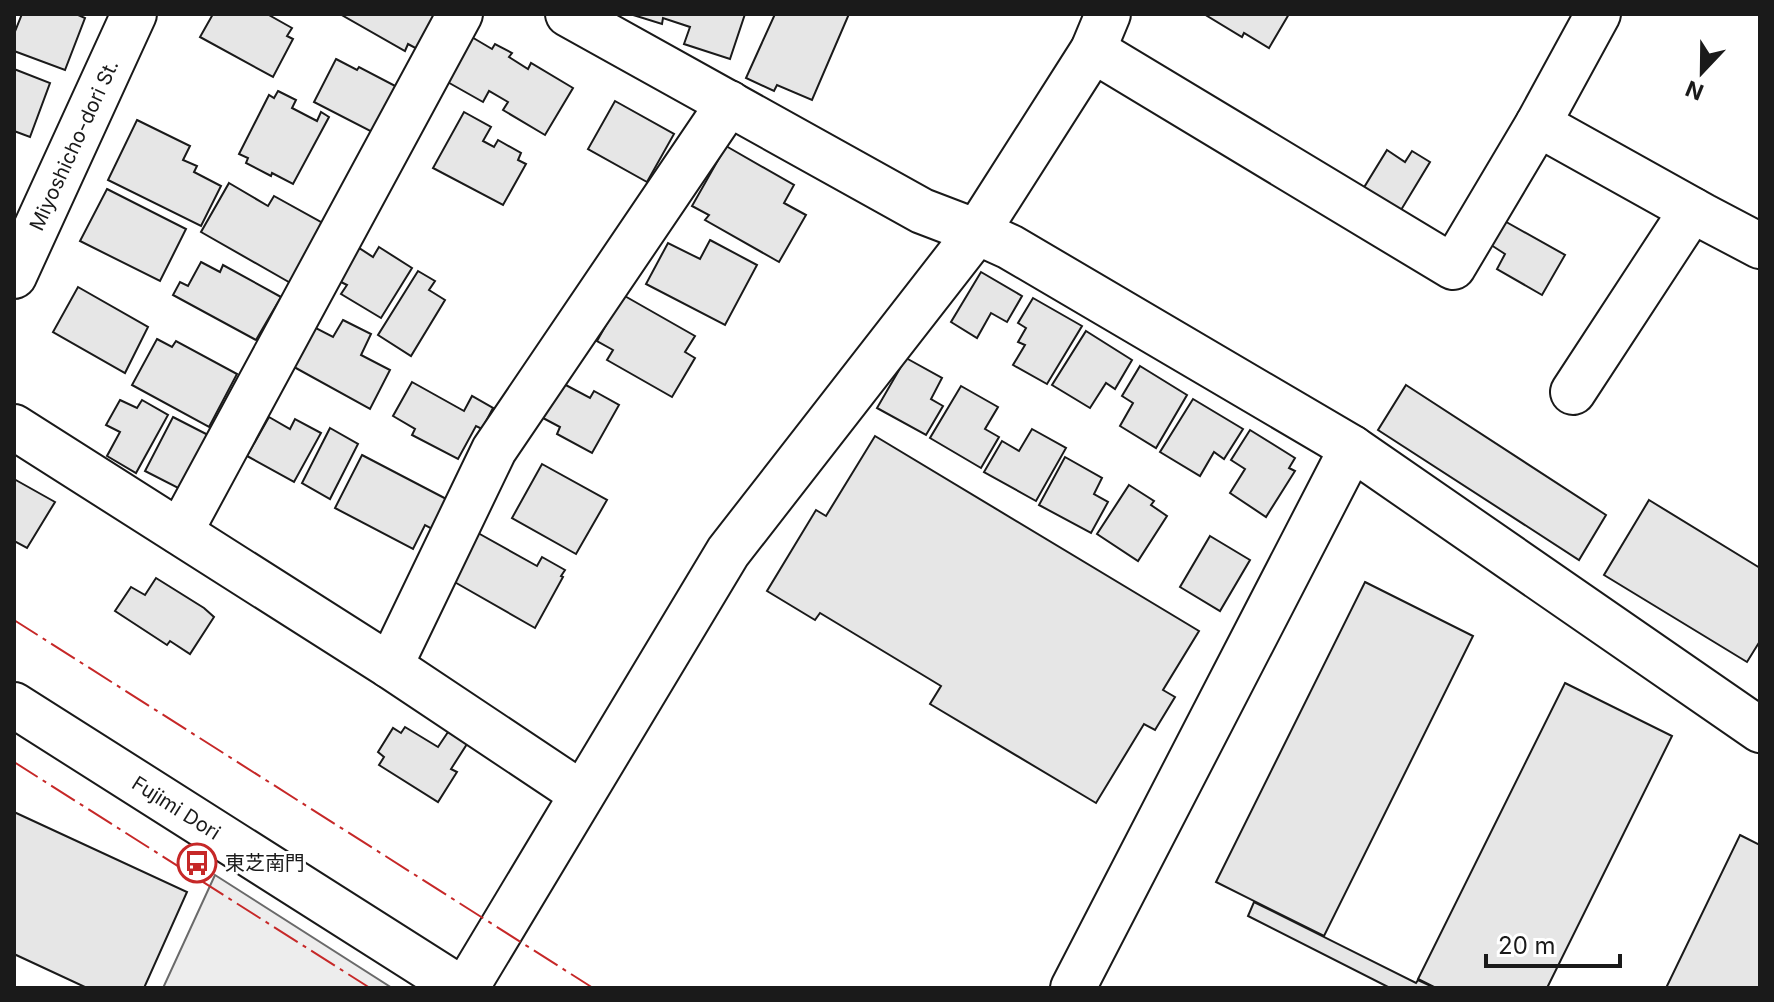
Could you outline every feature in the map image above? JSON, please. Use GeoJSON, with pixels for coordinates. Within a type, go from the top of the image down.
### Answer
{"type":"FeatureCollection","features":[{"type":"Feature","properties":{"kind":"street","name":"Miyoshicho-dori St."},"geometry":{"type":"LineString","coordinates":[[14,276],[134,14]]}},
{"type":"Feature","properties":{"kind":"street"},"geometry":{"type":"LineString","coordinates":[[180,532],[460,14]]}},
{"type":"Feature","properties":{"kind":"street"},"geometry":{"type":"LineString","coordinates":[[568,14],[922,211],[1010,247],[1352,448],[1760,730]]}},
{"type":"Feature","properties":{"kind":"street"},"geometry":{"type":"LineString","coordinates":[[466,988],[728,552],[977,232],[1100,32],[1453,267],[1538,124],[1598,14]]}},
{"type":"Feature","properties":{"kind":"street"},"geometry":{"type":"LineString","coordinates":[[390,666],[494,450],[729,103]]}},
{"type":"Feature","properties":{"kind":"street"},"geometry":{"type":"LineString","coordinates":[[1538,124],[1760,246]]}},
{"type":"Feature","properties":{"kind":"street"},"geometry":{"type":"LineString","coordinates":[[1573,392],[1692,210]]}},
{"type":"Feature","properties":{"kind":"street"},"geometry":{"type":"LineString","coordinates":[[14,427],[390,666],[582,794]]}},
{"type":"Feature","properties":{"kind":"street"},"geometry":{"type":"LineString","coordinates":[[1073,988],[1352,448]]}},
{"type":"Feature","properties":{"kind":"street","name":"Fujimi Dori"},"geometry":{"type":"LineString","coordinates":[[14,705],[460,988]]}},
{"type":"Feature","properties":{"kind":"shaded area"},"geometry":{"type":"Polygon","coordinates":[[[215,875],[392,988],[163,988],[215,875]]]}},
{"type":"Feature","properties":{"kind":"building"},"geometry":{"type":"Polygon","coordinates":[[[22,14],[76,14],[85,18],[65,70],[14,51],[14,34],[22,14]]]}},
{"type":"Feature","properties":{"kind":"building"},"geometry":{"type":"Polygon","coordinates":[[[213,14],[267,14],[292,28],[287,36],[293,39],[273,77],[200,37],[213,14]]]}},
{"type":"Feature","properties":{"kind":"building"},"geometry":{"type":"Polygon","coordinates":[[[340,14],[440,14],[419,50],[408,44],[405,51],[340,14]]]}},
{"type":"Feature","properties":{"kind":"building"},"geometry":{"type":"Polygon","coordinates":[[[630,14],[745,14],[730,59],[684,44],[690,27],[663,18],[662,24],[630,14]]]}},
{"type":"Feature","properties":{"kind":"building"},"geometry":{"type":"Polygon","coordinates":[[[775,14],[849,14],[812,100],[777,85],[774,91],[746,78],[775,14]]]}},
{"type":"Feature","properties":{"kind":"building"},"geometry":{"type":"Polygon","coordinates":[[[1204,14],[1289,14],[1269,48],[1244,33],[1242,37],[1204,14]]]}},
{"type":"Feature","properties":{"kind":"building"},"geometry":{"type":"Polygon","coordinates":[[[470,36],[492,49],[495,44],[512,53],[509,57],[528,69],[531,63],[573,88],[545,135],[503,110],[508,102],[489,91],[483,102],[444,80],[470,36]]]}},
{"type":"Feature","properties":{"kind":"building"},"geometry":{"type":"Polygon","coordinates":[[[336,59],[401,89],[378,135],[314,102],[336,59]]]}},
{"type":"Feature","properties":{"kind":"building"},"geometry":{"type":"Polygon","coordinates":[[[14,69],[50,83],[30,137],[14,131],[14,69]]]}},
{"type":"Feature","properties":{"kind":"building"},"geometry":{"type":"Polygon","coordinates":[[[278,91],[296,100],[292,108],[317,121],[321,112],[329,117],[293,184],[246,163],[248,158],[239,154],[269,95],[274,98],[278,91]]]}},
{"type":"Feature","properties":{"kind":"building"},"geometry":{"type":"Polygon","coordinates":[[[615,101],[674,134],[647,182],[588,149],[615,101]]]}},
{"type":"Feature","properties":{"kind":"building"},"geometry":{"type":"Polygon","coordinates":[[[464,112],[491,127],[483,141],[494,147],[498,140],[521,153],[518,160],[526,164],[503,205],[433,168],[464,112]]]}},
{"type":"Feature","properties":{"kind":"building"},"geometry":{"type":"Polygon","coordinates":[[[137,120],[190,146],[183,160],[197,166],[194,172],[221,186],[201,226],[108,180],[137,120]]]}},
{"type":"Feature","properties":{"kind":"building"},"geometry":{"type":"Polygon","coordinates":[[[726,146],[794,185],[784,203],[806,215],[779,262],[705,220],[709,215],[692,206],[726,146]]]}},
{"type":"Feature","properties":{"kind":"building"},"geometry":{"type":"Polygon","coordinates":[[[1387,150],[1405,162],[1412,151],[1430,162],[1398,215],[1360,194],[1387,150]]]}},
{"type":"Feature","properties":{"kind":"building"},"geometry":{"type":"Polygon","coordinates":[[[229,183],[268,206],[274,196],[328,226],[294,285],[201,232],[229,183]]]}},
{"type":"Feature","properties":{"kind":"building"},"geometry":{"type":"Polygon","coordinates":[[[107,189],[186,229],[160,281],[80,241],[107,189]]]}},
{"type":"Feature","properties":{"kind":"building"},"geometry":{"type":"Polygon","coordinates":[[[1501,219],[1565,255],[1542,295],[1497,269],[1505,254],[1488,243],[1501,219]]]}},
{"type":"Feature","properties":{"kind":"building"},"geometry":{"type":"Polygon","coordinates":[[[710,240],[757,265],[725,325],[646,284],[668,243],[700,259],[710,240]]]}},
{"type":"Feature","properties":{"kind":"building"},"geometry":{"type":"Polygon","coordinates":[[[379,247],[412,268],[381,318],[341,294],[347,285],[339,281],[359,248],[373,257],[379,247]]]}},
{"type":"Feature","properties":{"kind":"building"},"geometry":{"type":"Polygon","coordinates":[[[201,262],[220,272],[223,265],[281,297],[256,340],[173,295],[180,282],[188,286],[201,262]]]}},
{"type":"Feature","properties":{"kind":"building"},"geometry":{"type":"Polygon","coordinates":[[[418,271],[435,281],[429,290],[445,300],[411,356],[378,335],[418,271]]]}},
{"type":"Feature","properties":{"kind":"building"},"geometry":{"type":"Polygon","coordinates":[[[981,272],[1022,296],[1007,322],[991,313],[977,338],[951,322],[981,272]]]}},
{"type":"Feature","properties":{"kind":"building"},"geometry":{"type":"Polygon","coordinates":[[[78,287],[148,327],[125,373],[53,332],[78,287]]]}},
{"type":"Feature","properties":{"kind":"building"},"geometry":{"type":"Polygon","coordinates":[[[623,295],[695,336],[685,352],[695,358],[672,397],[607,360],[613,350],[597,341],[623,295]]]}},
{"type":"Feature","properties":{"kind":"building"},"geometry":{"type":"Polygon","coordinates":[[[1033,298],[1082,326],[1047,384],[1013,365],[1025,345],[1018,342],[1026,328],[1018,323],[1033,298]]]}},
{"type":"Feature","properties":{"kind":"building"},"geometry":{"type":"Polygon","coordinates":[[[343,320],[371,334],[361,355],[390,370],[370,409],[294,367],[314,327],[333,337],[343,320]]]}},
{"type":"Feature","properties":{"kind":"building"},"geometry":{"type":"Polygon","coordinates":[[[1086,331],[1132,360],[1115,389],[1106,383],[1090,408],[1052,385],[1086,331]]]}},
{"type":"Feature","properties":{"kind":"building"},"geometry":{"type":"Polygon","coordinates":[[[157,339],[172,347],[176,341],[237,374],[209,427],[132,385],[157,339]]]}},
{"type":"Feature","properties":{"kind":"building"},"geometry":{"type":"Polygon","coordinates":[[[906,358],[942,378],[931,399],[943,406],[926,435],[877,408],[906,358]]]}},
{"type":"Feature","properties":{"kind":"building"},"geometry":{"type":"Polygon","coordinates":[[[1140,366],[1187,395],[1156,448],[1120,426],[1133,403],[1122,396],[1140,366]]]}},
{"type":"Feature","properties":{"kind":"building"},"geometry":{"type":"Polygon","coordinates":[[[412,382],[464,411],[472,396],[493,408],[482,429],[476,426],[458,459],[412,435],[415,429],[393,416],[412,382]]]}},
{"type":"Feature","properties":{"kind":"building"},"geometry":{"type":"Polygon","coordinates":[[[562,383],[590,398],[594,391],[619,405],[592,453],[557,434],[560,427],[543,418],[562,383]]]}},
{"type":"Feature","properties":{"kind":"building"},"geometry":{"type":"Polygon","coordinates":[[[1406,385],[1606,515],[1579,560],[1378,430],[1406,385]]]}},
{"type":"Feature","properties":{"kind":"building"},"geometry":{"type":"Polygon","coordinates":[[[961,386],[998,407],[985,429],[999,437],[981,468],[930,438],[961,386]]]}},
{"type":"Feature","properties":{"kind":"building"},"geometry":{"type":"Polygon","coordinates":[[[1193,399],[1243,429],[1224,459],[1214,452],[1200,476],[1160,452],[1193,399]]]}},
{"type":"Feature","properties":{"kind":"building"},"geometry":{"type":"Polygon","coordinates":[[[120,400],[137,408],[142,400],[168,415],[136,473],[107,456],[120,432],[106,425],[120,400]]]}},
{"type":"Feature","properties":{"kind":"building"},"geometry":{"type":"Polygon","coordinates":[[[173,417],[212,437],[184,491],[145,471],[173,417]]]}},
{"type":"Feature","properties":{"kind":"building"},"geometry":{"type":"Polygon","coordinates":[[[269,417],[290,429],[295,419],[321,433],[294,482],[247,456],[269,417]]]}},
{"type":"Feature","properties":{"kind":"building"},"geometry":{"type":"Polygon","coordinates":[[[330,428],[358,444],[330,499],[302,483],[330,428]]]}},
{"type":"Feature","properties":{"kind":"building"},"geometry":{"type":"Polygon","coordinates":[[[1032,429],[1066,448],[1036,501],[984,472],[1002,441],[1019,451],[1032,429]]]}},
{"type":"Feature","properties":{"kind":"building"},"geometry":{"type":"Polygon","coordinates":[[[1250,430],[1295,458],[1289,468],[1295,471],[1266,517],[1230,493],[1245,469],[1231,460],[1250,430]]]}},
{"type":"Feature","properties":{"kind":"building"},"geometry":{"type":"Polygon","coordinates":[[[875,436],[1199,631],[1163,690],[1175,697],[1155,730],[1144,724],[1096,803],[930,704],[941,686],[820,613],[815,620],[767,591],[816,510],[826,516],[875,436]]]}},
{"type":"Feature","properties":{"kind":"building"},"geometry":{"type":"Polygon","coordinates":[[[362,455],[454,503],[438,532],[425,525],[413,549],[335,508],[362,455]]]}},
{"type":"Feature","properties":{"kind":"building"},"geometry":{"type":"Polygon","coordinates":[[[1065,457],[1102,478],[1094,494],[1108,502],[1091,533],[1039,505],[1065,457]]]}},
{"type":"Feature","properties":{"kind":"building"},"geometry":{"type":"Polygon","coordinates":[[[542,464],[607,500],[576,554],[512,518],[542,464]]]}},
{"type":"Feature","properties":{"kind":"building"},"geometry":{"type":"Polygon","coordinates":[[[14,479],[55,502],[27,548],[14,541],[14,479]]]}},
{"type":"Feature","properties":{"kind":"building"},"geometry":{"type":"Polygon","coordinates":[[[1129,485],[1154,501],[1151,505],[1167,516],[1138,561],[1097,534],[1129,485]]]}},
{"type":"Feature","properties":{"kind":"building"},"geometry":{"type":"Polygon","coordinates":[[[1649,500],[1760,568],[1760,641],[1747,662],[1604,575],[1649,500]]]}},
{"type":"Feature","properties":{"kind":"building"},"geometry":{"type":"Polygon","coordinates":[[[478,533],[537,566],[542,557],[565,570],[535,628],[451,580],[478,533]]]}},
{"type":"Feature","properties":{"kind":"building"},"geometry":{"type":"Polygon","coordinates":[[[1210,536],[1250,560],[1220,611],[1180,587],[1210,536]]]}},
{"type":"Feature","properties":{"kind":"building"},"geometry":{"type":"Polygon","coordinates":[[[156,578],[214,617],[190,654],[170,641],[167,645],[115,611],[131,587],[145,595],[156,578]]]}},
{"type":"Feature","properties":{"kind":"building"},"geometry":{"type":"Polygon","coordinates":[[[1365,582],[1473,636],[1324,936],[1216,882],[1365,582]]]}},
{"type":"Feature","properties":{"kind":"building"},"geometry":{"type":"Polygon","coordinates":[[[1565,683],[1672,736],[1547,988],[1436,988],[1418,979],[1565,683]]]}},
{"type":"Feature","properties":{"kind":"building"},"geometry":{"type":"Polygon","coordinates":[[[405,727],[438,747],[448,732],[467,744],[451,769],[457,772],[438,802],[379,765],[384,757],[378,752],[393,728],[401,733],[405,727]]]}},
{"type":"Feature","properties":{"kind":"building"},"geometry":{"type":"Polygon","coordinates":[[[14,812],[187,892],[144,988],[87,988],[14,954],[14,812]]]}},
{"type":"Feature","properties":{"kind":"building"},"geometry":{"type":"Polygon","coordinates":[[[1740,835],[1760,845],[1760,988],[1666,988],[1740,835]]]}},
{"type":"Feature","properties":{"kind":"building"},"geometry":{"type":"Polygon","coordinates":[[[1254,902],[1416,983],[1418,980],[1435,988],[1390,988],[1248,916],[1254,902]]]}},
{"type":"Feature","properties":{"kind":"power"},"geometry":{"type":"LineString","coordinates":[[14,620],[593,988]]}},
{"type":"Feature","properties":{"kind":"power"},"geometry":{"type":"LineString","coordinates":[[14,762],[370,988]]}},
{"type":"Feature","properties":{"kind":"place","name":"東芝南門"},"geometry":{"type":"Point","coordinates":[197,863]}}]}
